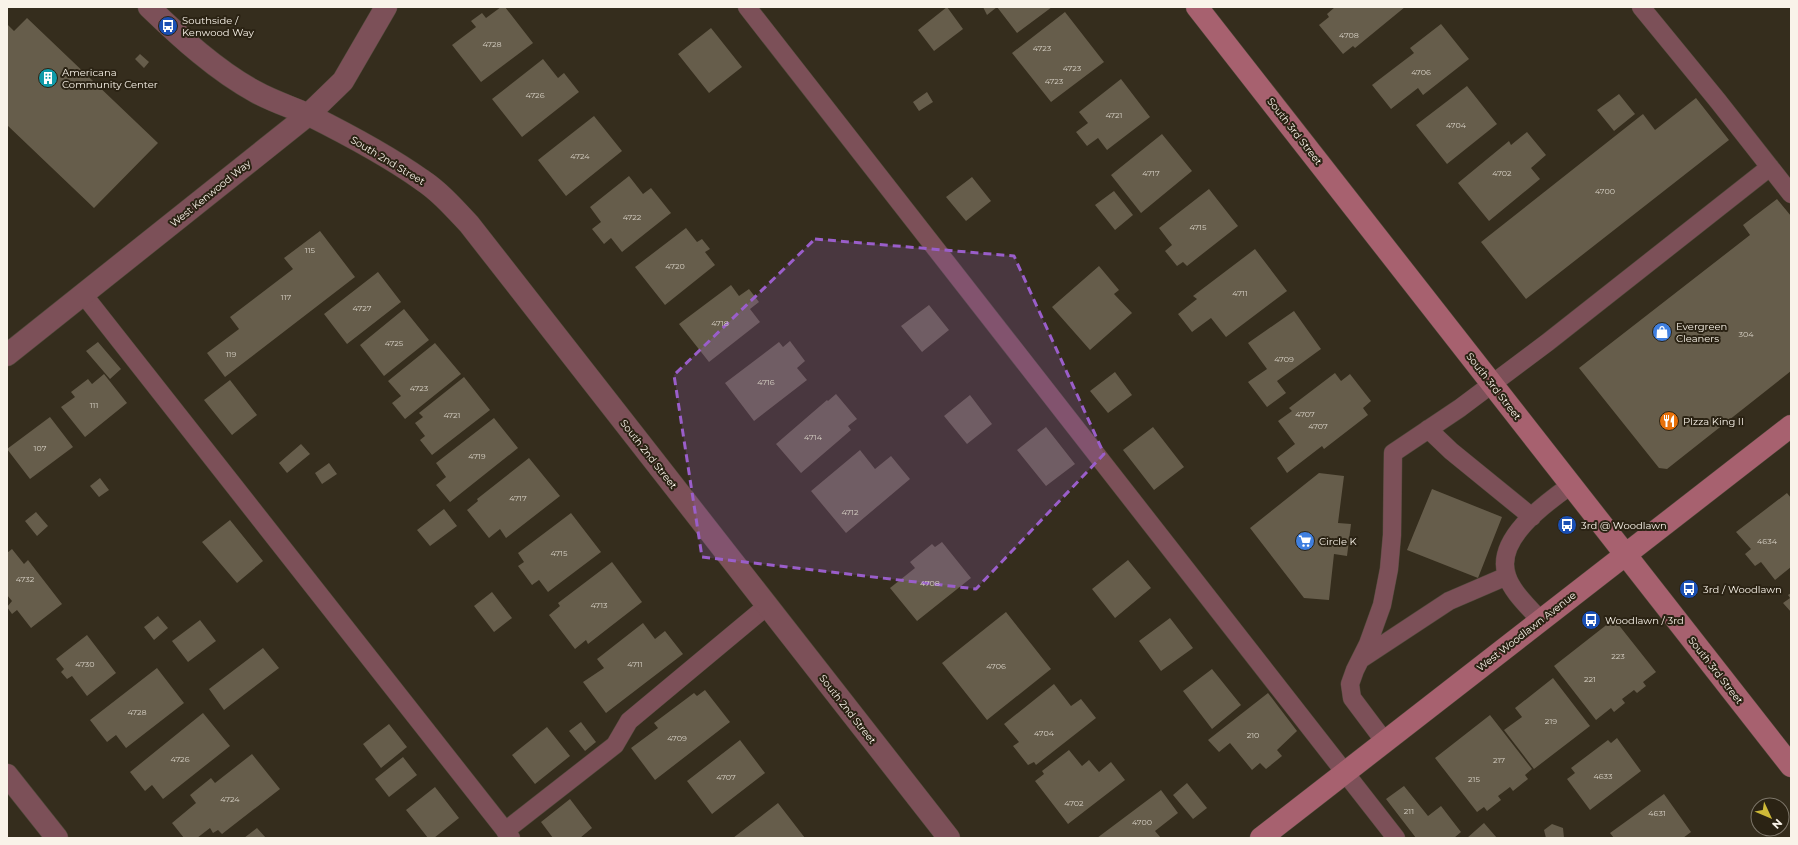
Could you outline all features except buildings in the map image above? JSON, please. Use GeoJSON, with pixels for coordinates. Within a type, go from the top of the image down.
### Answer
{"type":"FeatureCollection","features":[{"type":"Feature","properties":{"kind":"main road","name":"South 3rd Street"},"geometry":{"type":"LineString","coordinates":[[1197,7],[1492,382],[1624,555],[1791,766]]}},
{"type":"Feature","properties":{"kind":"main road","name":"West Woodlawn Avenue"},"geometry":{"type":"LineString","coordinates":[[1261,838],[1791,426]]}},
{"type":"Feature","properties":{"kind":"street","name":"South 2nd Street"},"geometry":{"type":"LineString","coordinates":[[148,7],[168,26],[230,76],[256,92],[308,115],[386,157],[423,180],[438,192],[469,224],[949,838]]}},
{"type":"Feature","properties":{"kind":"street","name":"West Kenwood Way"},"geometry":{"type":"LineString","coordinates":[[7,355],[308,115],[343,81],[386,7]]}},
{"type":"Feature","properties":{"kind":"street"},"geometry":{"type":"LineString","coordinates":[[7,775],[57,838]]}},
{"type":"Feature","properties":{"kind":"lane"},"geometry":{"type":"LineString","coordinates":[[747,7],[1396,838]]}},
{"type":"Feature","properties":{"kind":"lane"},"geometry":{"type":"LineString","coordinates":[[1641,7],[1718,101],[1791,194]]}},
{"type":"Feature","properties":{"kind":"lane"},"geometry":{"type":"LineString","coordinates":[[1385,742],[1352,698],[1350,684],[1382,605],[1389,569],[1392,534],[1393,453],[1460,408],[1492,382],[1548,342],[1770,167]]}},
{"type":"Feature","properties":{"kind":"lane"},"geometry":{"type":"LineString","coordinates":[[83,294],[508,834],[615,745],[630,720],[767,606]]}},
{"type":"Feature","properties":{"kind":"lane"},"geometry":{"type":"LineString","coordinates":[[1428,429],[1451,451],[1532,517]]}},
{"type":"Feature","properties":{"kind":"lane"},"geometry":{"type":"LineString","coordinates":[[1540,620],[1507,576],[1505,564],[1508,550],[1519,531],[1540,508],[1571,485]]}},
{"type":"Feature","properties":{"kind":"lane"},"geometry":{"type":"LineString","coordinates":[[1361,659],[1449,601],[1507,576]]}},
{"type":"Feature","properties":{"kind":"highlighted area"},"geometry":{"type":"Polygon","coordinates":[[[815,239],[1014,256],[1104,454],[976,589],[702,557],[674,375],[815,239]]]}},
{"type":"Feature","properties":{"kind":"place","name":"Southside / Kenwood Way"},"geometry":{"type":"Point","coordinates":[168,26]}},
{"type":"Feature","properties":{"kind":"place","name":"Americana Community Center"},"geometry":{"type":"Point","coordinates":[48,78]}},
{"type":"Feature","properties":{"kind":"place","name":"Evergreen Cleaners"},"geometry":{"type":"Point","coordinates":[1662,332]}},
{"type":"Feature","properties":{"kind":"place","name":"PIzza King II"},"geometry":{"type":"Point","coordinates":[1669,421]}},
{"type":"Feature","properties":{"kind":"place","name":"3rd @ Woodlawn"},"geometry":{"type":"Point","coordinates":[1567,525]}},
{"type":"Feature","properties":{"kind":"place","name":"Circle K"},"geometry":{"type":"Point","coordinates":[1305,541]}},
{"type":"Feature","properties":{"kind":"place","name":"3rd / Woodlawn"},"geometry":{"type":"Point","coordinates":[1689,589]}},
{"type":"Feature","properties":{"kind":"place","name":"Woodlawn / 3rd"},"geometry":{"type":"Point","coordinates":[1591,620]}}]}
